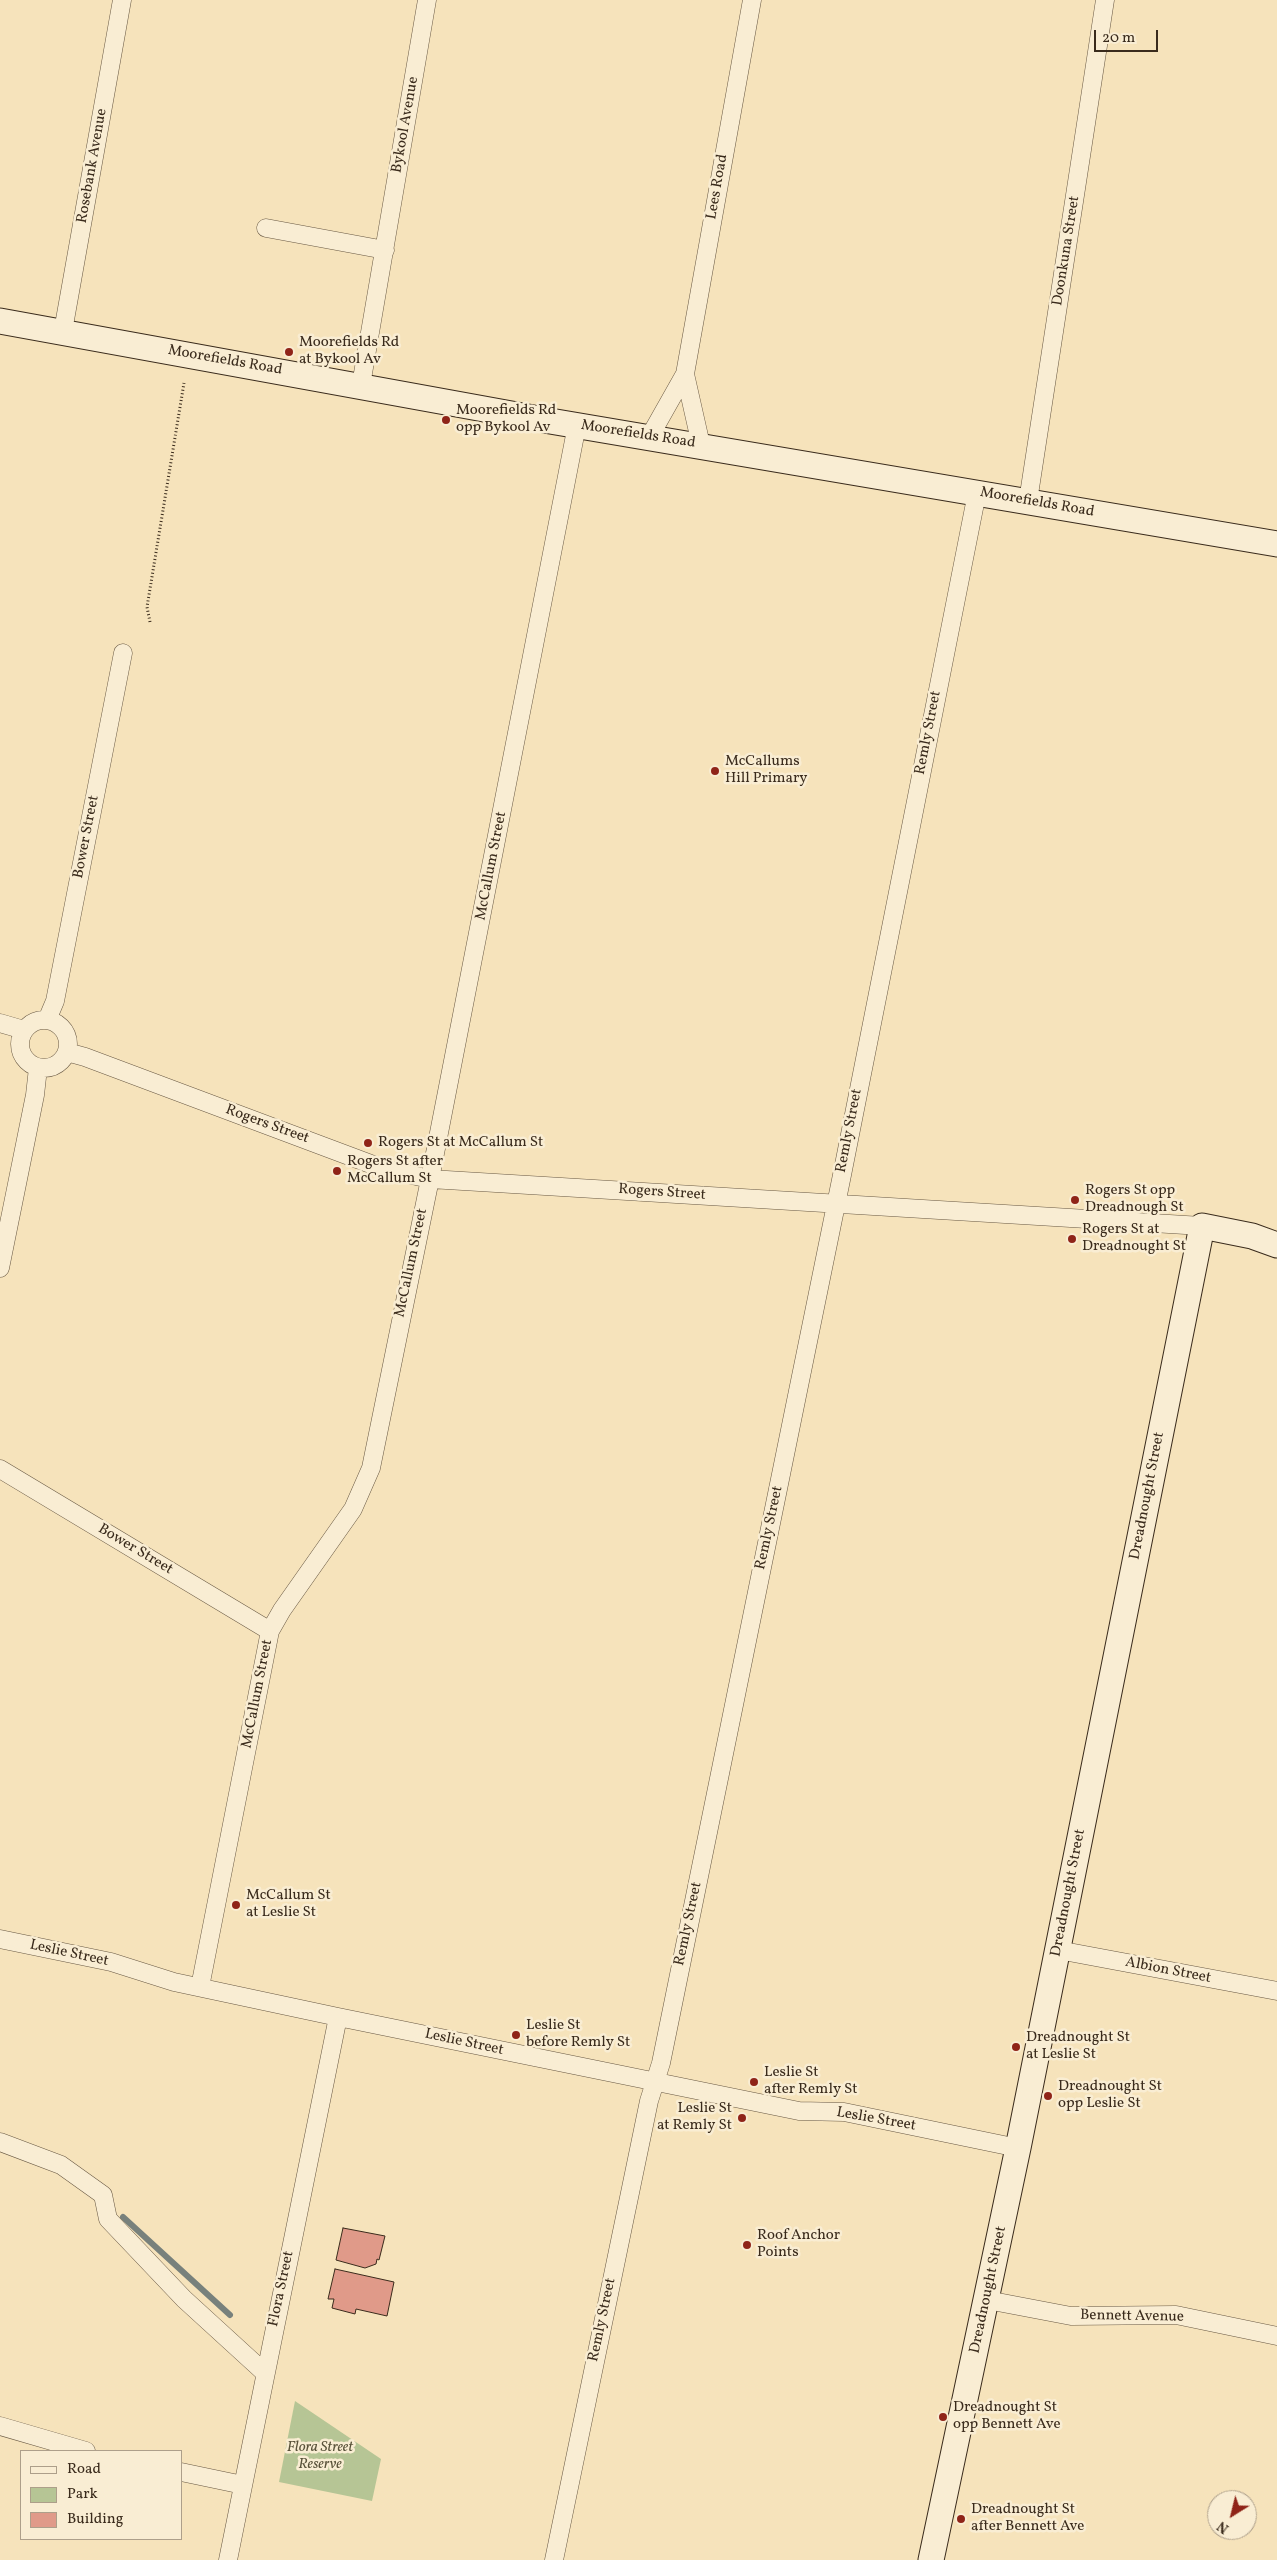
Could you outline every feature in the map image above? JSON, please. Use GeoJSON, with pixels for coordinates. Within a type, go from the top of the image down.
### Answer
{"type":"FeatureCollection","features":[{"type":"Feature","properties":{"kind":"street","name":"Rosebank Avenue"},"geometry":{"type":"LineString","coordinates":[[63,331],[122,0]]}},
{"type":"Feature","properties":{"kind":"street","name":"Bykool Avenue"},"geometry":{"type":"LineString","coordinates":[[361,385],[427,0]]}},
{"type":"Feature","properties":{"kind":"street","name":"Lees Road"},"geometry":{"type":"LineString","coordinates":[[650,436],[685,374],[752,0]]}},
{"type":"Feature","properties":{"kind":"street","name":"Doonkuna Street"},"geometry":{"type":"LineString","coordinates":[[1028,502],[1106,0]]}},
{"type":"Feature","properties":{"kind":"street"},"geometry":{"type":"LineString","coordinates":[[266,228],[384,250]]}},
{"type":"Feature","properties":{"kind":"street","name":"Moorefields Road"},"geometry":{"type":"LineString","coordinates":[[0,321],[577,425],[1277,544]]}},
{"type":"Feature","properties":{"kind":"street","name":"Lees Road"},"geometry":{"type":"LineString","coordinates":[[685,374],[701,445]]}},
{"type":"Feature","properties":{"kind":"street","name":"McCallum Street"},"geometry":{"type":"LineString","coordinates":[[200,1987],[270,1631],[282,1610],[353,1509],[367,1479],[430,1179],[577,425]]}},
{"type":"Feature","properties":{"kind":"street","name":"Remly Street"},"geometry":{"type":"LineString","coordinates":[[554,2560],[654,2082],[661,2063],[836,1204],[977,493]]}},
{"type":"Feature","properties":{"kind":"street","name":"Bower Street"},"geometry":{"type":"LineString","coordinates":[[48,1020],[55,1001],[123,653]]}},
{"type":"Feature","properties":{"kind":"street"},"geometry":{"type":"LineString","coordinates":[[48,1020],[60,1026],[68,1045],[63,1059],[52,1067],[38,1068],[25,1059],[20,1045],[24,1030],[34,1022],[48,1020]]}},
{"type":"Feature","properties":{"kind":"street"},"geometry":{"type":"LineString","coordinates":[[0,1023],[24,1030]]}},
{"type":"Feature","properties":{"kind":"street","name":"Rogers Street"},"geometry":{"type":"LineString","coordinates":[[66,1052],[85,1057],[384,1169],[430,1179],[1202,1226],[1252,1236],[1277,1245]]}},
{"type":"Feature","properties":{"kind":"street"},"geometry":{"type":"LineString","coordinates":[[0,1268],[35,1095],[38,1068]]}},
{"type":"Feature","properties":{"kind":"street","name":"Dreadnought Street"},"geometry":{"type":"LineString","coordinates":[[931,2560],[988,2300],[1202,1226]]}},
{"type":"Feature","properties":{"kind":"street","name":"Bower Street"},"geometry":{"type":"LineString","coordinates":[[0,1469],[270,1631]]}},
{"type":"Feature","properties":{"kind":"street","name":"Leslie Street"},"geometry":{"type":"LineString","coordinates":[[0,1939],[111,1962],[200,1987],[338,2018],[799,2111],[844,2112],[1018,2148]]}},
{"type":"Feature","properties":{"kind":"street","name":"Albion Street"},"geometry":{"type":"LineString","coordinates":[[1058,1950],[1277,1992]]}},
{"type":"Feature","properties":{"kind":"street","name":"Flora Street"},"geometry":{"type":"LineString","coordinates":[[228,2560],[338,2018]]}},
{"type":"Feature","properties":{"kind":"street"},"geometry":{"type":"LineString","coordinates":[[0,2142],[61,2165],[103,2195],[108,2220],[184,2299],[265,2373]]}},
{"type":"Feature","properties":{"kind":"street","name":"Bennett Avenue"},"geometry":{"type":"LineString","coordinates":[[988,2300],[1071,2316],[1176,2315],[1277,2336]]}},
{"type":"Feature","properties":{"kind":"street"},"geometry":{"type":"LineString","coordinates":[[0,2426],[83,2450]]}},
{"type":"Feature","properties":{"kind":"street"},"geometry":{"type":"LineString","coordinates":[[182,2472],[243,2484]]}},
{"type":"Feature","properties":{"kind":"path"},"geometry":{"type":"LineString","coordinates":[[150,622],[147,607],[184,383]]}},
{"type":"Feature","properties":{"kind":"green space","name":"Flora Street Reserve"},"geometry":{"type":"Polygon","coordinates":[[[295,2401],[381,2459],[372,2501],[279,2482],[295,2401]]]}},
{"type":"Feature","properties":{"kind":"building"},"geometry":{"type":"Polygon","coordinates":[[[343,2228],[385,2236],[379,2260],[377,2259],[376,2264],[365,2268],[336,2260],[343,2228]]]}},
{"type":"Feature","properties":{"kind":"building"},"geometry":{"type":"Polygon","coordinates":[[[335,2269],[394,2282],[387,2316],[356,2309],[355,2314],[332,2308],[334,2299],[328,2299],[335,2269]]]}},
{"type":"Feature","properties":{"kind":"waterway"},"geometry":{"type":"LineString","coordinates":[[123,2217],[230,2315]]}},
{"type":"Feature","properties":{"kind":"place","name":"Moorefields Rd at Bykool Av"},"geometry":{"type":"Point","coordinates":[289,352]}},
{"type":"Feature","properties":{"kind":"place","name":"Moorefields Rd opp Bykool Av"},"geometry":{"type":"Point","coordinates":[446,420]}},
{"type":"Feature","properties":{"kind":"place","name":"McCallums Hill Primary"},"geometry":{"type":"Point","coordinates":[715,771]}},
{"type":"Feature","properties":{"kind":"place","name":"Rogers St at McCallum St"},"geometry":{"type":"Point","coordinates":[368,1143]}},
{"type":"Feature","properties":{"kind":"place","name":"Rogers St after McCallum St"},"geometry":{"type":"Point","coordinates":[337,1171]}},
{"type":"Feature","properties":{"kind":"place","name":"Rogers St opp Dreadnough St"},"geometry":{"type":"Point","coordinates":[1075,1200]}},
{"type":"Feature","properties":{"kind":"place","name":"Rogers St at Dreadnought St"},"geometry":{"type":"Point","coordinates":[1072,1239]}},
{"type":"Feature","properties":{"kind":"place","name":"McCallum St at Leslie St"},"geometry":{"type":"Point","coordinates":[236,1905]}},
{"type":"Feature","properties":{"kind":"place","name":"Leslie St before Remly St"},"geometry":{"type":"Point","coordinates":[516,2035]}},
{"type":"Feature","properties":{"kind":"place","name":"Dreadnought St at Leslie St"},"geometry":{"type":"Point","coordinates":[1016,2047]}},
{"type":"Feature","properties":{"kind":"place","name":"Leslie St after Remly St"},"geometry":{"type":"Point","coordinates":[754,2082]}},
{"type":"Feature","properties":{"kind":"place","name":"Dreadnought St opp Leslie St"},"geometry":{"type":"Point","coordinates":[1048,2096]}},
{"type":"Feature","properties":{"kind":"place","name":"Leslie St at Remly St"},"geometry":{"type":"Point","coordinates":[742,2118]}},
{"type":"Feature","properties":{"kind":"place","name":"Roof Anchor Points"},"geometry":{"type":"Point","coordinates":[747,2245]}},
{"type":"Feature","properties":{"kind":"place","name":"Dreadnought St opp Bennett Ave"},"geometry":{"type":"Point","coordinates":[943,2417]}},
{"type":"Feature","properties":{"kind":"place","name":"Dreadnought St after Bennett Ave"},"geometry":{"type":"Point","coordinates":[961,2519]}}]}
